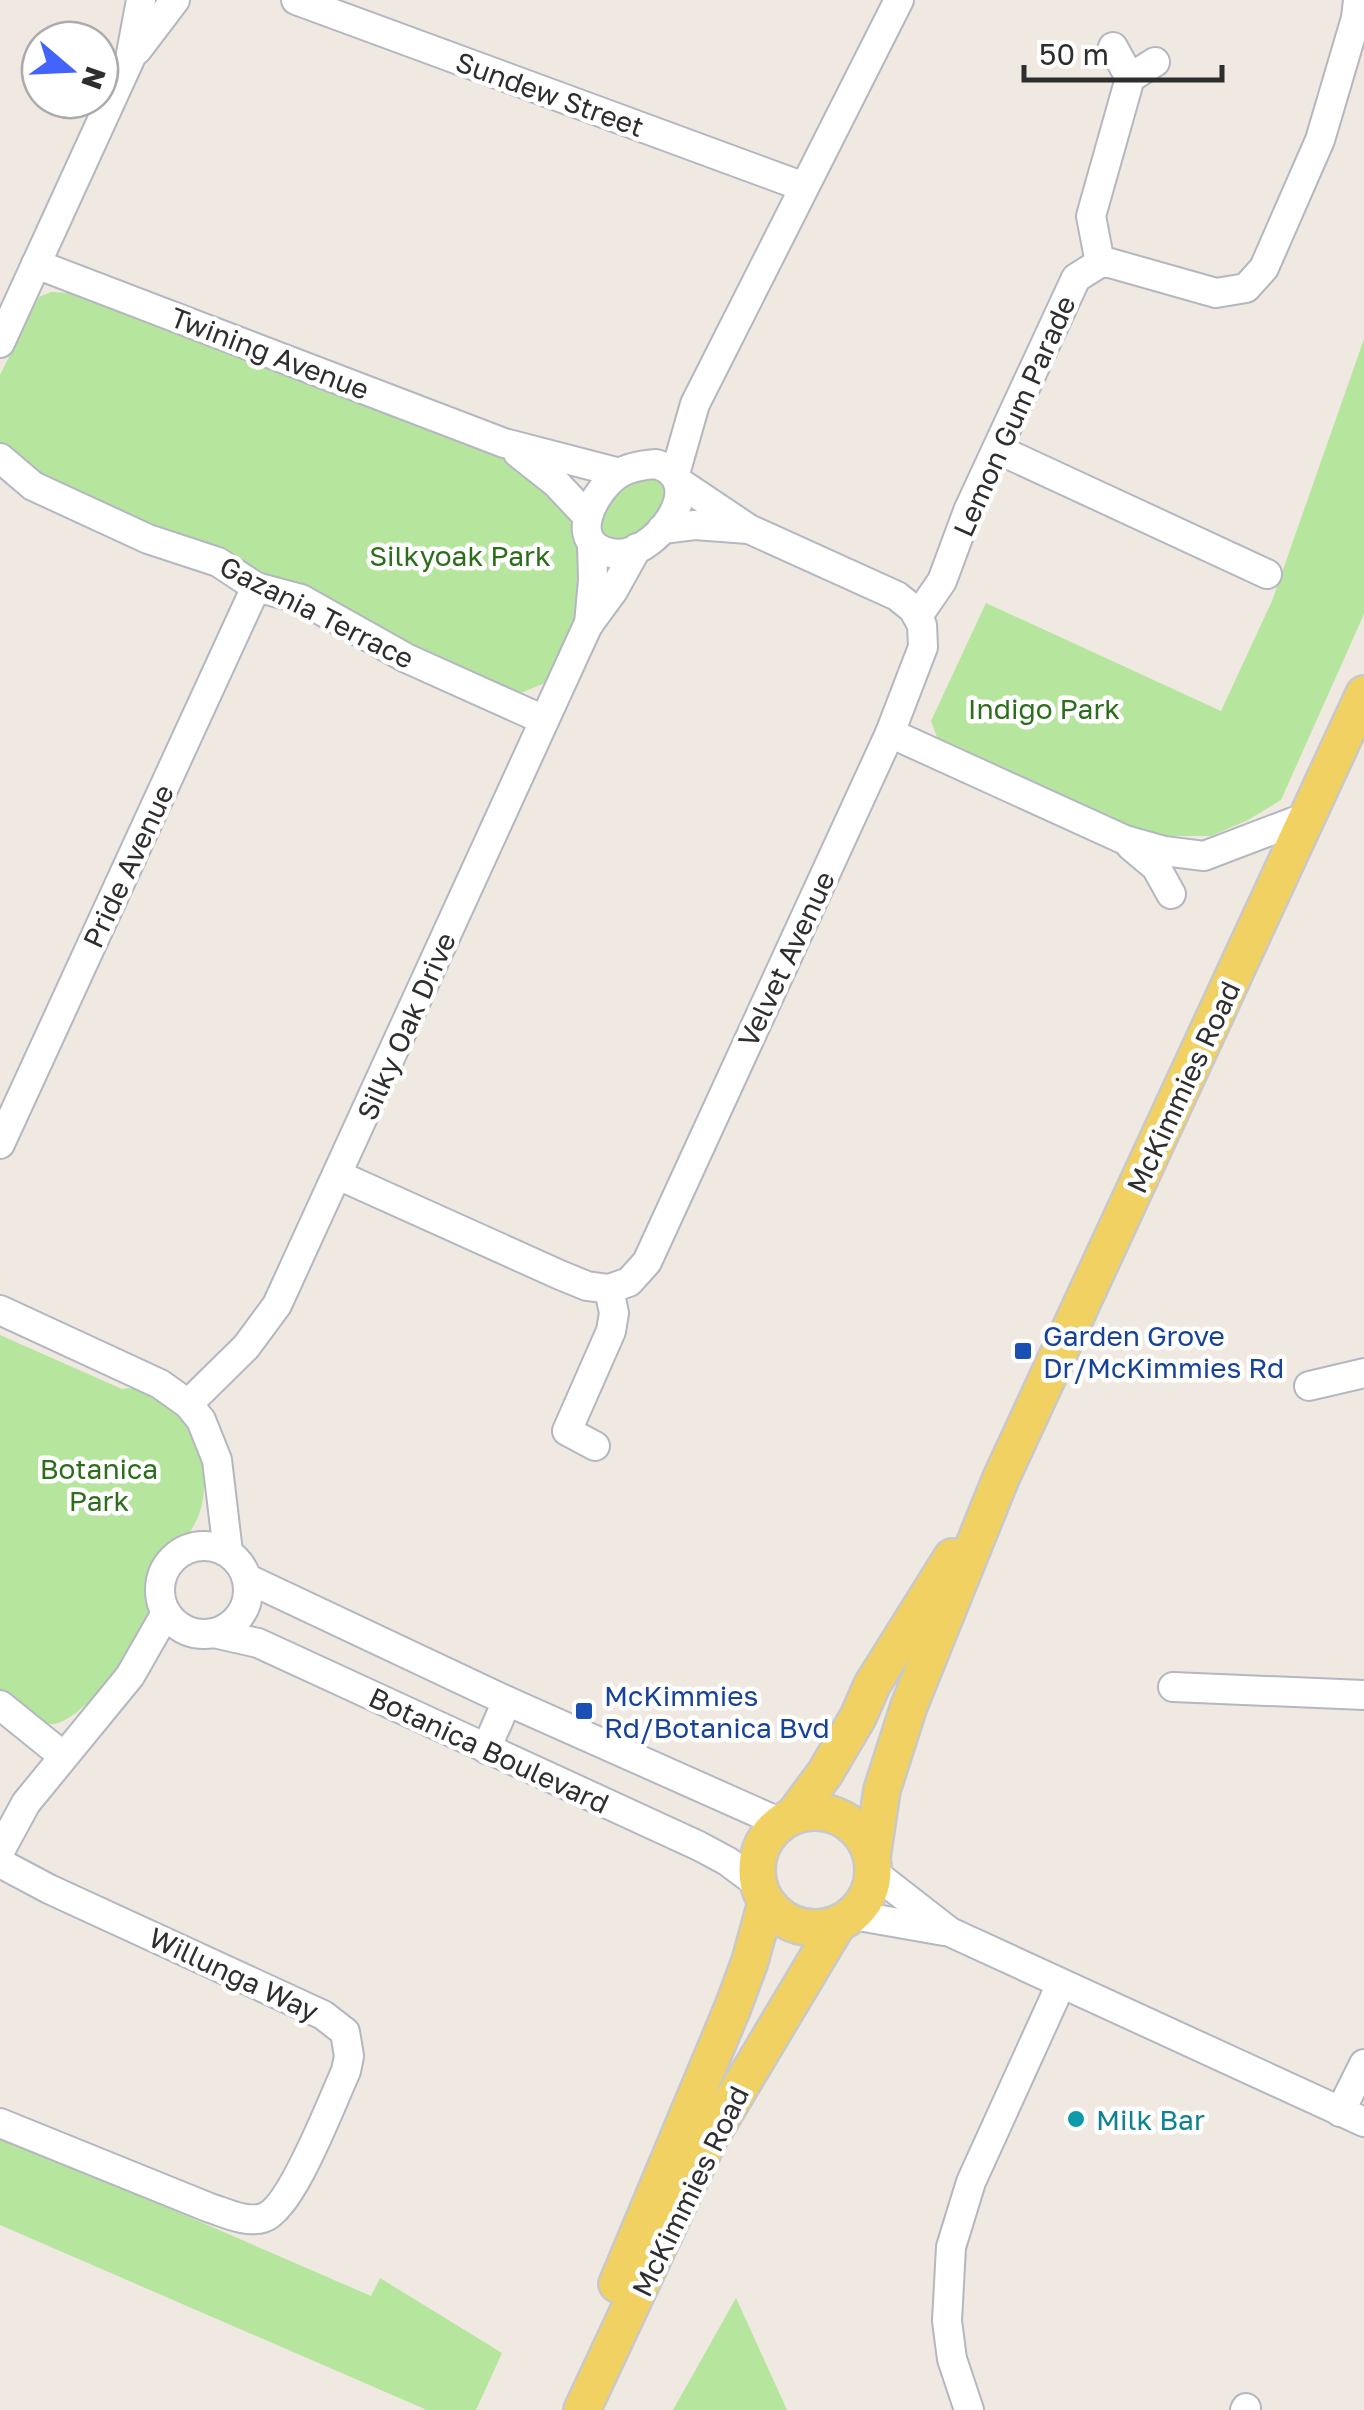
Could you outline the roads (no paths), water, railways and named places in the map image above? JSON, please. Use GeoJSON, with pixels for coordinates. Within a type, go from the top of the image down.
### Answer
{"type":"FeatureCollection","features":[{"type":"Feature","properties":{"kind":"main road","name":"McKimmies Road"},"geometry":{"type":"LineString","coordinates":[[873,1864],[882,1790],[909,1706],[1001,1478],[1364,694]]}},
{"type":"Feature","properties":{"kind":"main road","name":"McKimmies Road"},"geometry":{"type":"LineString","coordinates":[[787,1819],[825,1774],[872,1685],[1001,1478]]}},
{"type":"Feature","properties":{"kind":"main road"},"geometry":{"type":"LineString","coordinates":[[813,1812],[833,1814],[864,1838],[873,1864],[871,1888],[845,1920],[818,1929],[798,1927],[780,1918],[762,1894],[756,1870],[762,1844],[787,1819],[813,1812]]}},
{"type":"Feature","properties":{"kind":"main road","name":"McKimmies Road"},"geometry":{"type":"LineString","coordinates":[[568,2410],[582,2366],[750,1962],[762,1894]]}},
{"type":"Feature","properties":{"kind":"main road","name":"McKimmies Road"},"geometry":{"type":"LineString","coordinates":[[582,2410],[708,2141],[845,1920]]}},
{"type":"Feature","properties":{"kind":"street"},"geometry":{"type":"LineString","coordinates":[[130,59],[141,0]]}},
{"type":"Feature","properties":{"kind":"street"},"geometry":{"type":"LineString","coordinates":[[0,343],[130,59],[175,0]]}},
{"type":"Feature","properties":{"kind":"street","name":"Sundew Street"},"geometry":{"type":"LineString","coordinates":[[296,0],[804,188]]}},
{"type":"Feature","properties":{"kind":"street"},"geometry":{"type":"LineString","coordinates":[[695,404],[629,469],[599,491],[590,529],[610,553],[623,554],[637,548],[662,528],[677,507],[677,478],[695,404],[900,0]]}},
{"type":"Feature","properties":{"kind":"street"},"geometry":{"type":"LineString","coordinates":[[1155,62],[1130,78],[1091,216],[1100,263],[1122,264],[1216,293],[1232,292],[1256,280],[1287,221],[1320,140],[1358,0]]}},
{"type":"Feature","properties":{"kind":"street"},"geometry":{"type":"LineString","coordinates":[[1113,47],[1130,78]]}},
{"type":"Feature","properties":{"kind":"street","name":"Lemon Gum Parade"},"geometry":{"type":"LineString","coordinates":[[918,616],[942,581],[1069,291],[1076,278],[1100,263]]}},
{"type":"Feature","properties":{"kind":"street","name":"Twining Avenue"},"geometry":{"type":"LineString","coordinates":[[36,264],[504,443],[629,469]]}},
{"type":"Feature","properties":{"kind":"street","name":"Twining Avenue"},"geometry":{"type":"LineString","coordinates":[[504,443],[556,483],[590,529]]}},
{"type":"Feature","properties":{"kind":"street"},"geometry":{"type":"LineString","coordinates":[[997,449],[1267,574]]}},
{"type":"Feature","properties":{"kind":"street","name":"Gazania Terrace"},"geometry":{"type":"LineString","coordinates":[[0,458],[33,486],[148,539],[218,562],[256,587],[300,599],[406,658],[544,720]]}},
{"type":"Feature","properties":{"kind":"street"},"geometry":{"type":"LineString","coordinates":[[629,469],[656,464],[750,529],[897,596],[918,616]]}},
{"type":"Feature","properties":{"kind":"street","name":"Gazania Terrace"},"geometry":{"type":"LineString","coordinates":[[0,483],[33,486]]}},
{"type":"Feature","properties":{"kind":"street"},"geometry":{"type":"LineString","coordinates":[[662,528],[695,525],[750,529]]}},
{"type":"Feature","properties":{"kind":"street","name":"Silky Oak Drive"},"geometry":{"type":"LineString","coordinates":[[588,625],[594,580],[590,529]]}},
{"type":"Feature","properties":{"kind":"street","name":"Silky Oak Drive"},"geometry":{"type":"LineString","coordinates":[[188,1404],[264,1325],[277,1304],[588,625],[637,548]]}},
{"type":"Feature","properties":{"kind":"street","name":"Pride Avenue"},"geometry":{"type":"LineString","coordinates":[[0,1144],[256,587]]}},
{"type":"Feature","properties":{"kind":"street","name":"Velvet Avenue"},"geometry":{"type":"LineString","coordinates":[[609,1289],[629,1282],[647,1262],[890,733],[918,668],[922,625],[918,616]]}},
{"type":"Feature","properties":{"kind":"street"},"geometry":{"type":"LineString","coordinates":[[890,733],[1124,840],[1164,851],[1204,856],[1309,816]]}},
{"type":"Feature","properties":{"kind":"street"},"geometry":{"type":"LineString","coordinates":[[1124,840],[1156,867],[1170,894]]}},
{"type":"Feature","properties":{"kind":"street"},"geometry":{"type":"LineString","coordinates":[[338,1174],[560,1275],[598,1290],[609,1289],[614,1312],[611,1331],[567,1432],[595,1446]]}},
{"type":"Feature","properties":{"kind":"street"},"geometry":{"type":"LineString","coordinates":[[0,1310],[160,1384],[188,1404],[217,1460],[228,1552]]}},
{"type":"Feature","properties":{"kind":"street"},"geometry":{"type":"LineString","coordinates":[[1309,1386],[1364,1373]]}},
{"type":"Feature","properties":{"kind":"street"},"geometry":{"type":"LineString","coordinates":[[202,1633],[172,1622],[159,1586],[170,1561],[192,1546],[206,1522],[219,1484]]}},
{"type":"Feature","properties":{"kind":"street"},"geometry":{"type":"LineString","coordinates":[[130,1676],[202,1633],[227,1628],[245,1607],[248,1580],[237,1559],[217,1547],[192,1546]]}},
{"type":"Feature","properties":{"kind":"street","name":"Botanica Boulevard"},"geometry":{"type":"LineString","coordinates":[[248,1580],[507,1701],[787,1819]]}},
{"type":"Feature","properties":{"kind":"street"},"geometry":{"type":"LineString","coordinates":[[0,1850],[26,1803],[130,1676],[166,1612]]}},
{"type":"Feature","properties":{"kind":"street","name":"Botanica Boulevard"},"geometry":{"type":"LineString","coordinates":[[202,1633],[258,1643],[699,1846],[727,1861],[762,1894]]}},
{"type":"Feature","properties":{"kind":"street"},"geometry":{"type":"LineString","coordinates":[[1173,1687],[1364,1695]]}},
{"type":"Feature","properties":{"kind":"street"},"geometry":{"type":"LineString","coordinates":[[486,1749],[507,1701]]}},
{"type":"Feature","properties":{"kind":"street"},"geometry":{"type":"LineString","coordinates":[[0,1705],[62,1755]]}},
{"type":"Feature","properties":{"kind":"street","name":"Willunga Way"},"geometry":{"type":"LineString","coordinates":[[0,1862],[49,1889],[323,2015],[345,2032],[349,2056],[346,2071],[290,2194],[273,2213],[260,2219],[210,2208],[0,2123]]}},
{"type":"Feature","properties":{"kind":"street"},"geometry":{"type":"LineString","coordinates":[[873,1864],[950,1932],[1356,2113],[1364,2064]]}},
{"type":"Feature","properties":{"kind":"street"},"geometry":{"type":"LineString","coordinates":[[845,1920],[950,1932]]}},
{"type":"Feature","properties":{"kind":"street"},"geometry":{"type":"LineString","coordinates":[[970,2410],[952,2359],[948,2322],[951,2246],[970,2182],[1062,1984]]}},
{"type":"Feature","properties":{"kind":"place","name":"Garden Grove Dr/McKimmies Rd"},"geometry":{"type":"Point","coordinates":[1023,1351]}},
{"type":"Feature","properties":{"kind":"place","name":"McKimmies Rd/Botanica Bvd"},"geometry":{"type":"Point","coordinates":[584,1711]}},
{"type":"Feature","properties":{"kind":"place","name":"Milk Bar"},"geometry":{"type":"Point","coordinates":[1076,2119]}},
{"type":"Feature","properties":{"kind":"park label","name":"Silkyoak Park"},"geometry":{"type":"Point","coordinates":[460,555]}},
{"type":"Feature","properties":{"kind":"park label","name":"Indigo Park"},"geometry":{"type":"Point","coordinates":[1044,708]}},
{"type":"Feature","properties":{"kind":"park label","name":"Botanica Park"},"geometry":{"type":"Point","coordinates":[99,1484]}}]}
